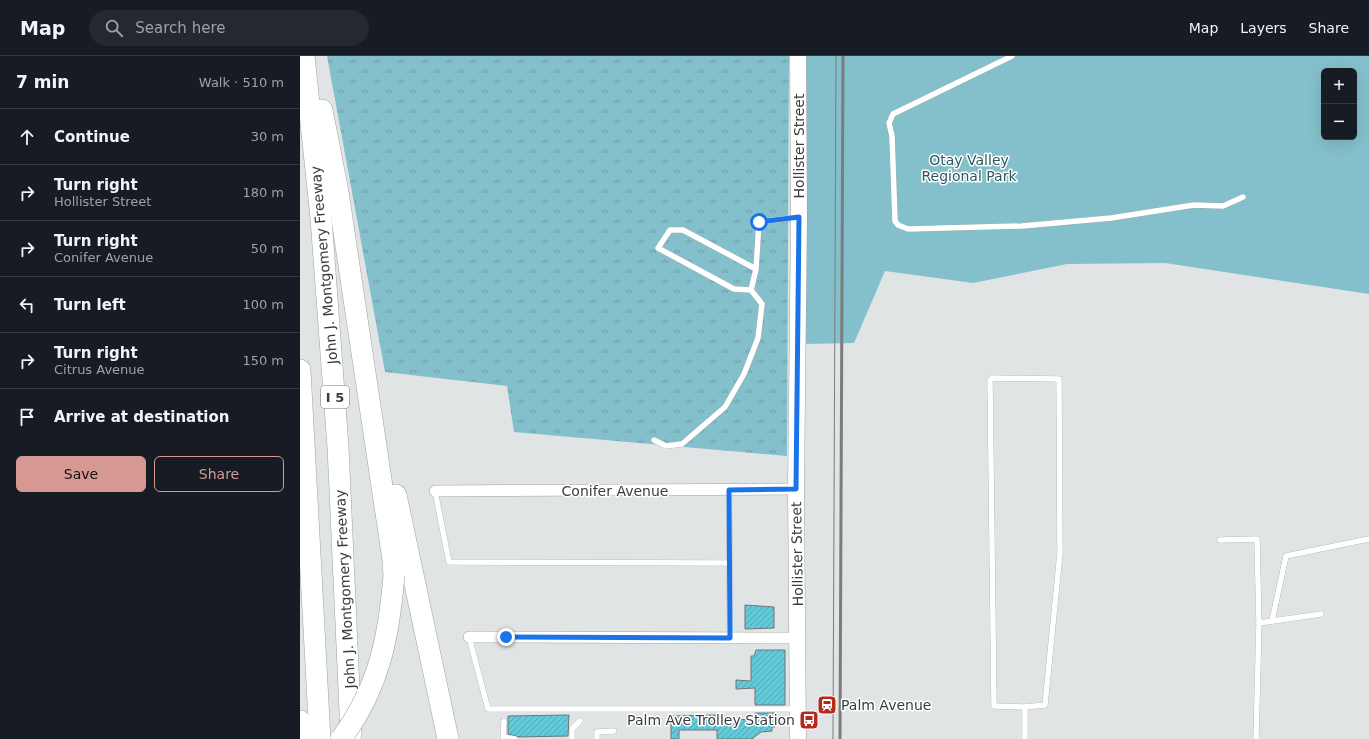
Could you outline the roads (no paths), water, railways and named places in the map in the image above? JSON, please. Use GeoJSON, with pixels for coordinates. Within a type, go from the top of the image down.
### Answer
{"type":"FeatureCollection","features":[{"type":"Feature","properties":{"kind":"highway","name":"John J. Montgomery Freeway"},"geometry":{"type":"LineString","coordinates":[[304,56],[321,218],[338,447],[351,739]]}},
{"type":"Feature","properties":{"kind":"highway"},"geometry":{"type":"LineString","coordinates":[[311,56],[338,192],[394,575],[390,617],[381,661],[369,691],[340,739]]}},
{"type":"Feature","properties":{"kind":"highway","name":"I 5"},"geometry":{"type":"LineString","coordinates":[[300,370],[320,739]]}},
{"type":"Feature","properties":{"kind":"highway"},"geometry":{"type":"LineString","coordinates":[[375,441],[390,467],[448,739]]}},
{"type":"Feature","properties":{"kind":"highway"},"geometry":{"type":"LineString","coordinates":[[300,721],[302,739]]}},
{"type":"Feature","properties":{"kind":"main road","name":"Hollister Street"},"geometry":{"type":"LineString","coordinates":[[798,56],[799,217],[796,489],[798,739]]}},
{"type":"Feature","properties":{"kind":"street","name":"Conifer Avenue"},"geometry":{"type":"LineString","coordinates":[[435,491],[796,489]]}},
{"type":"Feature","properties":{"kind":"street"},"geometry":{"type":"LineString","coordinates":[[469,637],[798,638]]}},
{"type":"Feature","properties":{"kind":"lane"},"geometry":{"type":"LineString","coordinates":[[1012,56],[892,114],[889,123],[892,136],[895,221],[898,225],[908,229],[1022,226],[1111,218],[1194,205],[1223,206],[1243,197]]}},
{"type":"Feature","properties":{"kind":"lane"},"geometry":{"type":"LineString","coordinates":[[751,290],[756,269],[759,222],[799,217]]}},
{"type":"Feature","properties":{"kind":"lane"},"geometry":{"type":"LineString","coordinates":[[654,440],[666,446],[682,444],[725,407],[744,374],[758,338],[762,304],[751,290],[734,289],[658,248],[670,230],[683,230],[756,269]]}},
{"type":"Feature","properties":{"kind":"lane"},"geometry":{"type":"LineString","coordinates":[[1058,378],[1060,553],[1046,697],[1045,705],[1026,707],[994,706],[990,380],[1058,378]]}},
{"type":"Feature","properties":{"kind":"lane"},"geometry":{"type":"LineString","coordinates":[[729,490],[730,638]]}},
{"type":"Feature","properties":{"kind":"lane"},"geometry":{"type":"LineString","coordinates":[[435,491],[449,562],[730,563]]}},
{"type":"Feature","properties":{"kind":"lane"},"geometry":{"type":"LineString","coordinates":[[1220,540],[1257,539],[1259,623],[1256,739]]}},
{"type":"Feature","properties":{"kind":"lane"},"geometry":{"type":"LineString","coordinates":[[1272,621],[1286,556],[1369,539]]}},
{"type":"Feature","properties":{"kind":"lane"},"geometry":{"type":"LineString","coordinates":[[1259,623],[1321,614]]}},
{"type":"Feature","properties":{"kind":"lane"},"geometry":{"type":"LineString","coordinates":[[469,637],[488,709],[797,709]]}},
{"type":"Feature","properties":{"kind":"lane"},"geometry":{"type":"LineString","coordinates":[[1025,739],[1026,707]]}},
{"type":"Feature","properties":{"kind":"lane"},"geometry":{"type":"LineString","coordinates":[[504,721],[503,737],[515,739]]}},
{"type":"Feature","properties":{"kind":"lane"},"geometry":{"type":"LineString","coordinates":[[572,739],[572,729],[580,721]]}},
{"type":"Feature","properties":{"kind":"lane"},"geometry":{"type":"LineString","coordinates":[[597,739],[597,732],[614,731]]}},
{"type":"Feature","properties":{"kind":"tram line"},"geometry":{"type":"LineString","coordinates":[[833,739],[836,56]]}},
{"type":"Feature","properties":{"kind":"railway"},"geometry":{"type":"LineString","coordinates":[[840,739],[843,56]]}},
{"type":"Feature","properties":{"kind":"place","name":"Palm Avenue"},"geometry":{"type":"Point","coordinates":[827,705]}},
{"type":"Feature","properties":{"kind":"place","name":"Palm Ave Trolley Station"},"geometry":{"type":"Point","coordinates":[809,720]}},
{"type":"Feature","properties":{"kind":"park label","name":"Otay Valley Regional Park"},"geometry":{"type":"Point","coordinates":[969,168]}}]}
